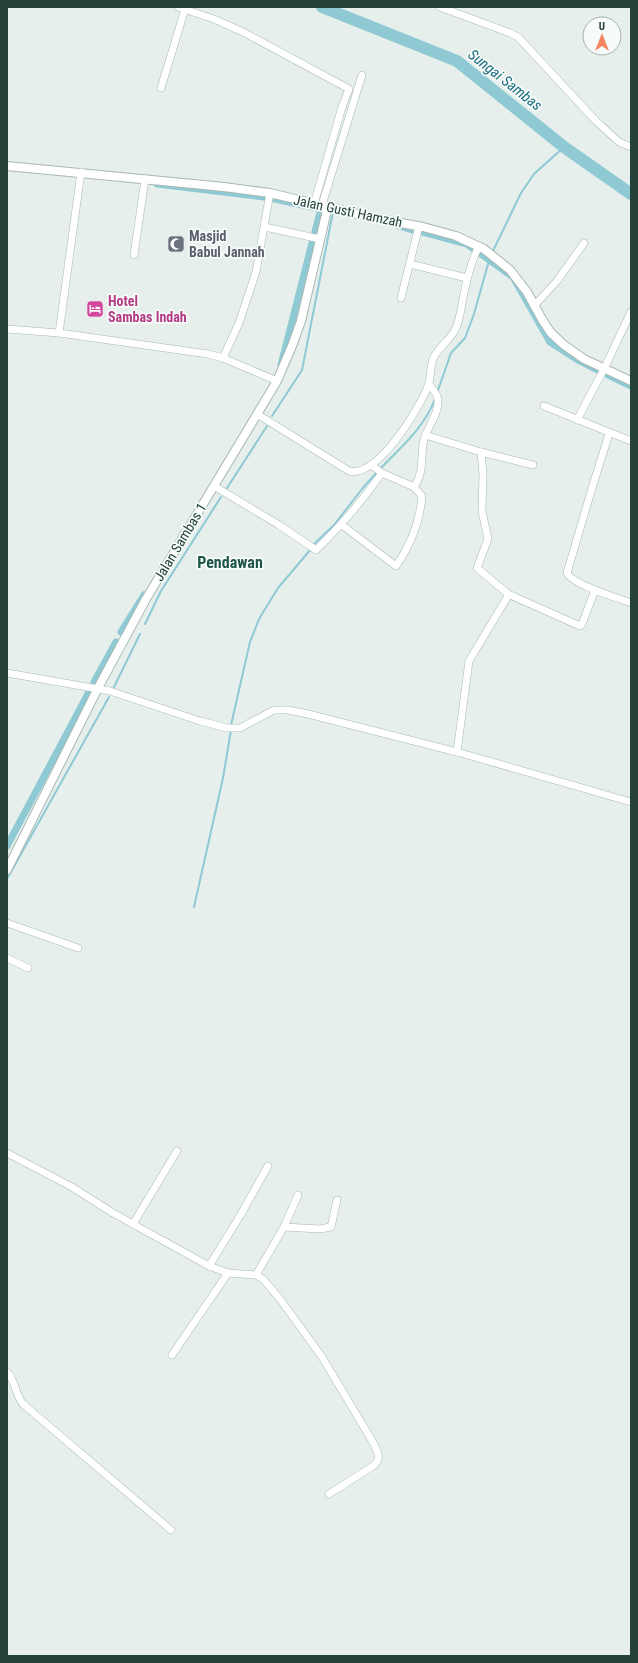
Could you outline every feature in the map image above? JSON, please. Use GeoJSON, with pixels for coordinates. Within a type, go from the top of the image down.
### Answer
{"type":"FeatureCollection","features":[{"type":"Feature","properties":{"kind":"street"},"geometry":{"type":"LineString","coordinates":[[440,7],[510,32],[518,37],[596,121],[619,142],[631,147]]}},
{"type":"Feature","properties":{"kind":"street"},"geometry":{"type":"LineString","coordinates":[[162,88],[181,8],[227,24],[250,35],[350,89],[342,108],[321,205]]}},
{"type":"Feature","properties":{"kind":"street"},"geometry":{"type":"LineString","coordinates":[[321,205],[362,75]]}},
{"type":"Feature","properties":{"kind":"street","name":"Jalan Gusti Hamzah"},"geometry":{"type":"LineString","coordinates":[[7,166],[81,172],[270,194],[369,217],[419,226],[456,236],[481,247],[510,270],[527,292],[551,333],[564,345],[584,359],[631,381]]}},
{"type":"Feature","properties":{"kind":"street"},"geometry":{"type":"LineString","coordinates":[[59,333],[81,172]]}},
{"type":"Feature","properties":{"kind":"street"},"geometry":{"type":"LineString","coordinates":[[134,255],[145,179]]}},
{"type":"Feature","properties":{"kind":"street"},"geometry":{"type":"LineString","coordinates":[[223,358],[239,323],[256,272],[270,194]]}},
{"type":"Feature","properties":{"kind":"street","name":"Jalan Sambas 1"},"geometry":{"type":"LineString","coordinates":[[7,870],[98,688],[146,599],[277,381],[301,321],[320,239],[321,205]]}},
{"type":"Feature","properties":{"kind":"street"},"geometry":{"type":"LineString","coordinates":[[401,298],[419,226]]}},
{"type":"Feature","properties":{"kind":"street"},"geometry":{"type":"LineString","coordinates":[[265,227],[320,239]]}},
{"type":"Feature","properties":{"kind":"street"},"geometry":{"type":"LineString","coordinates":[[534,306],[557,281],[584,243]]}},
{"type":"Feature","properties":{"kind":"street"},"geometry":{"type":"LineString","coordinates":[[214,486],[316,550],[342,525],[357,507],[386,451],[403,432],[431,387],[433,360],[438,351],[449,340],[457,327],[467,278],[481,247]]}},
{"type":"Feature","properties":{"kind":"street"},"geometry":{"type":"LineString","coordinates":[[410,264],[467,278]]}},
{"type":"Feature","properties":{"kind":"street"},"geometry":{"type":"LineString","coordinates":[[577,420],[604,369],[631,312]]}},
{"type":"Feature","properties":{"kind":"street"},"geometry":{"type":"LineString","coordinates":[[7,329],[59,333],[182,349],[208,354],[223,358],[277,381]]}},
{"type":"Feature","properties":{"kind":"street"},"geometry":{"type":"LineString","coordinates":[[414,487],[420,477],[426,435],[438,407],[438,397],[431,387]]}},
{"type":"Feature","properties":{"kind":"street"},"geometry":{"type":"LineString","coordinates":[[544,406],[609,434],[631,441]]}},
{"type":"Feature","properties":{"kind":"street"},"geometry":{"type":"LineString","coordinates":[[257,414],[349,470],[376,469],[414,487],[422,496],[418,520],[409,546],[396,566],[342,525]]}},
{"type":"Feature","properties":{"kind":"street"},"geometry":{"type":"LineString","coordinates":[[609,434],[567,573],[573,580],[631,603]]}},
{"type":"Feature","properties":{"kind":"street"},"geometry":{"type":"LineString","coordinates":[[426,435],[481,452],[533,465]]}},
{"type":"Feature","properties":{"kind":"street"},"geometry":{"type":"LineString","coordinates":[[481,452],[483,474],[482,511],[488,539],[477,568],[508,594],[580,626],[595,590]]}},
{"type":"Feature","properties":{"kind":"street"},"geometry":{"type":"LineString","coordinates":[[457,752],[469,661],[508,594]]}},
{"type":"Feature","properties":{"kind":"street"},"geometry":{"type":"LineString","coordinates":[[7,673],[98,688],[230,729],[240,728],[274,710],[288,710],[457,752],[631,802]]}},
{"type":"Feature","properties":{"kind":"street"},"geometry":{"type":"LineString","coordinates":[[7,923],[78,948]]}},
{"type":"Feature","properties":{"kind":"street"},"geometry":{"type":"LineString","coordinates":[[7,958],[28,968]]}},
{"type":"Feature","properties":{"kind":"street"},"geometry":{"type":"LineString","coordinates":[[133,1224],[177,1151]]}},
{"type":"Feature","properties":{"kind":"street"},"geometry":{"type":"LineString","coordinates":[[7,1153],[72,1187],[133,1224],[209,1266],[228,1273],[256,1275],[263,1279],[280,1298],[322,1357],[374,1444],[379,1456],[378,1463],[329,1494]]}},
{"type":"Feature","properties":{"kind":"street"},"geometry":{"type":"LineString","coordinates":[[209,1266],[240,1216],[268,1166]]}},
{"type":"Feature","properties":{"kind":"street"},"geometry":{"type":"LineString","coordinates":[[256,1275],[284,1227],[298,1195]]}},
{"type":"Feature","properties":{"kind":"street"},"geometry":{"type":"LineString","coordinates":[[284,1227],[320,1229],[331,1227],[337,1200]]}},
{"type":"Feature","properties":{"kind":"street"},"geometry":{"type":"LineString","coordinates":[[172,1355],[228,1273]]}},
{"type":"Feature","properties":{"kind":"street"},"geometry":{"type":"LineString","coordinates":[[7,1372],[12,1378],[17,1395],[23,1404],[171,1530]]}},
{"type":"Feature","properties":{"kind":"waterway","name":"Sungai Sambas"},"geometry":{"type":"LineString","coordinates":[[322,7],[457,61],[564,147],[631,194]]}},
{"type":"Feature","properties":{"kind":"waterway"},"geometry":{"type":"LineString","coordinates":[[492,253],[521,193],[534,174],[564,147]]}},
{"type":"Feature","properties":{"kind":"waterway"},"geometry":{"type":"LineString","coordinates":[[157,184],[264,197]]}},
{"type":"Feature","properties":{"kind":"waterway"},"geometry":{"type":"LineString","coordinates":[[275,199],[321,209],[315,232]]}},
{"type":"Feature","properties":{"kind":"waterway"},"geometry":{"type":"LineString","coordinates":[[272,416],[302,370],[333,212]]}},
{"type":"Feature","properties":{"kind":"waterway"},"geometry":{"type":"LineString","coordinates":[[397,225],[412,230]]}},
{"type":"Feature","properties":{"kind":"waterway"},"geometry":{"type":"LineString","coordinates":[[423,232],[467,244],[472,248]]}},
{"type":"Feature","properties":{"kind":"waterway"},"geometry":{"type":"LineString","coordinates":[[281,365],[312,243]]}},
{"type":"Feature","properties":{"kind":"waterway"},"geometry":{"type":"LineString","coordinates":[[481,254],[513,277],[550,342],[578,360],[598,370]]}},
{"type":"Feature","properties":{"kind":"waterway"},"geometry":{"type":"LineString","coordinates":[[437,393],[451,353],[465,338],[474,314],[490,257]]}},
{"type":"Feature","properties":{"kind":"waterway"},"geometry":{"type":"LineString","coordinates":[[608,375],[631,386]]}},
{"type":"Feature","properties":{"kind":"waterway"},"geometry":{"type":"LineString","coordinates":[[380,469],[404,445],[418,428],[425,419],[435,399]]}},
{"type":"Feature","properties":{"kind":"waterway"},"geometry":{"type":"LineString","coordinates":[[227,488],[267,426]]}},
{"type":"Feature","properties":{"kind":"waterway"},"geometry":{"type":"LineString","coordinates":[[313,545],[334,525],[377,472]]}},
{"type":"Feature","properties":{"kind":"waterway"},"geometry":{"type":"LineString","coordinates":[[145,624],[161,591],[221,497]]}},
{"type":"Feature","properties":{"kind":"waterway"},"geometry":{"type":"LineString","coordinates":[[231,725],[250,642],[259,619],[278,588],[311,549]]}},
{"type":"Feature","properties":{"kind":"waterway"},"geometry":{"type":"LineString","coordinates":[[121,632],[144,595]]}},
{"type":"Feature","properties":{"kind":"waterway"},"geometry":{"type":"LineString","coordinates":[[114,687],[140,634]]}},
{"type":"Feature","properties":{"kind":"waterway"},"geometry":{"type":"LineString","coordinates":[[94,682],[116,642]]}},
{"type":"Feature","properties":{"kind":"waterway"},"geometry":{"type":"LineString","coordinates":[[7,846],[89,692]]}},
{"type":"Feature","properties":{"kind":"waterway"},"geometry":{"type":"LineString","coordinates":[[7,879],[109,697]]}},
{"type":"Feature","properties":{"kind":"waterway"},"geometry":{"type":"LineString","coordinates":[[194,907],[223,778],[231,730]]}},
{"type":"Feature","properties":{"kind":"place","name":"Masjid Babul Jannah"},"geometry":{"type":"Point","coordinates":[176,244]}},
{"type":"Feature","properties":{"kind":"place","name":"Hotel Sambas Indah"},"geometry":{"type":"Point","coordinates":[95,309]}},
{"type":"Feature","properties":{"kind":"district","name":"Pendawan"},"geometry":{"type":"Point","coordinates":[230,562]}}]}
